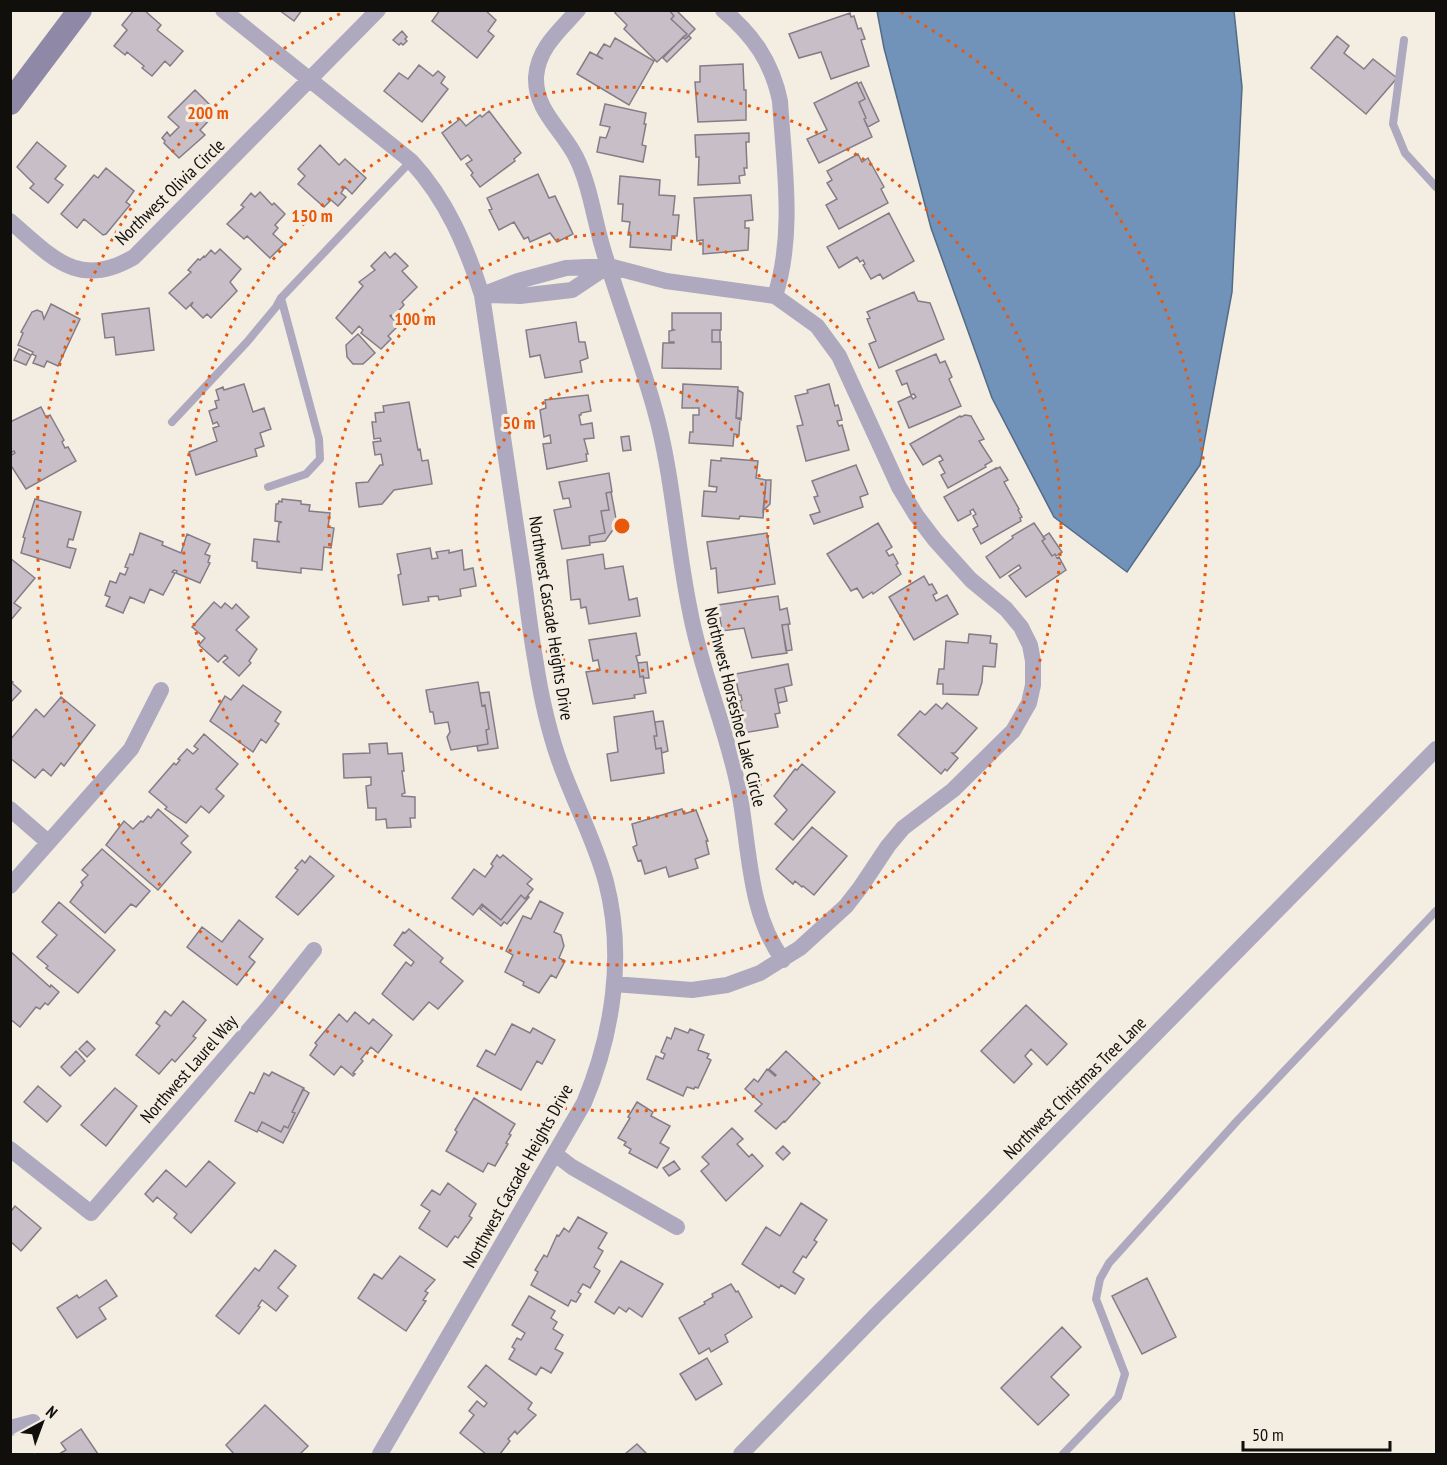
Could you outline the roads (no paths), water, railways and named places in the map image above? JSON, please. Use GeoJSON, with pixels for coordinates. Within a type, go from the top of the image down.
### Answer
{"type":"FeatureCollection","features":[{"type":"Feature","properties":{"kind":"street"},"geometry":{"type":"LineString","coordinates":[[10,103],[80,10]]}},
{"type":"Feature","properties":{"kind":"street","name":"Northwest Cascade Heights Drive"},"geometry":{"type":"LineString","coordinates":[[223,10],[411,161],[434,189],[463,240],[482,295],[535,658],[550,732],[565,776],[595,847],[612,913],[614,984],[605,1041],[594,1080],[584,1103],[555,1154],[380,1455]]}},
{"type":"Feature","properties":{"kind":"street","name":"Northwest Olivia Circle"},"geometry":{"type":"LineString","coordinates":[[10,221],[49,255],[63,264],[80,270],[100,271],[118,267],[134,257],[378,10]]}},
{"type":"Feature","properties":{"kind":"street","name":"Northwest Horseshoe Lake Circle"},"geometry":{"type":"LineString","coordinates":[[578,10],[546,46],[538,64],[537,92],[541,105],[555,128],[566,139],[577,159],[655,409],[690,613],[714,702],[726,735],[738,788],[761,922],[770,943],[783,960]]}},
{"type":"Feature","properties":{"kind":"street"},"geometry":{"type":"LineString","coordinates":[[730,12],[765,57],[776,83],[780,101],[787,230],[783,271],[775,296]]}},
{"type":"Feature","properties":{"kind":"street"},"geometry":{"type":"LineString","coordinates":[[482,295],[518,281],[566,268],[609,266],[666,281],[775,296],[817,326],[839,356],[884,457],[916,515],[971,580],[1006,609],[1021,627],[1030,645],[1033,685],[1029,703],[1013,731],[953,790],[903,828],[846,906],[800,948],[760,973],[727,985],[692,990],[614,984]]}},
{"type":"Feature","properties":{"kind":"street"},"geometry":{"type":"LineString","coordinates":[[10,886],[131,749],[161,690]]}},
{"type":"Feature","properties":{"kind":"street","name":"Northwest Christmas Tree Lane"},"geometry":{"type":"LineString","coordinates":[[741,1455],[1437,749]]}},
{"type":"Feature","properties":{"kind":"street"},"geometry":{"type":"LineString","coordinates":[[10,809],[48,842]]}},
{"type":"Feature","properties":{"kind":"street","name":"Northwest Laurel Way"},"geometry":{"type":"LineString","coordinates":[[10,1149],[92,1213],[268,1008],[314,950]]}},
{"type":"Feature","properties":{"kind":"street"},"geometry":{"type":"LineString","coordinates":[[555,1154],[572,1167],[677,1227]]}},
{"type":"Feature","properties":{"kind":"street"},"geometry":{"type":"LineString","coordinates":[[10,1428],[33,1422]]}},
{"type":"Feature","properties":{"kind":"lane"},"geometry":{"type":"LineString","coordinates":[[1404,40],[1393,124],[1405,153],[1437,187]]}},
{"type":"Feature","properties":{"kind":"lane"},"geometry":{"type":"LineString","coordinates":[[172,422],[247,342],[281,298],[411,161]]}},
{"type":"Feature","properties":{"kind":"lane"},"geometry":{"type":"LineString","coordinates":[[268,487],[306,474],[320,459],[319,439],[281,298]]}},
{"type":"Feature","properties":{"kind":"lane"},"geometry":{"type":"LineString","coordinates":[[1063,1455],[1118,1397],[1125,1374],[1096,1299],[1100,1279],[1109,1263],[1237,1121],[1437,911]]}},
{"type":"Feature","properties":{"kind":"water"},"geometry":{"type":"Polygon","coordinates":[[[877,11],[1234,11],[1242,87],[1232,292],[1200,465],[1127,572],[1054,517],[992,398],[931,228],[884,48],[877,11]]]}}]}
